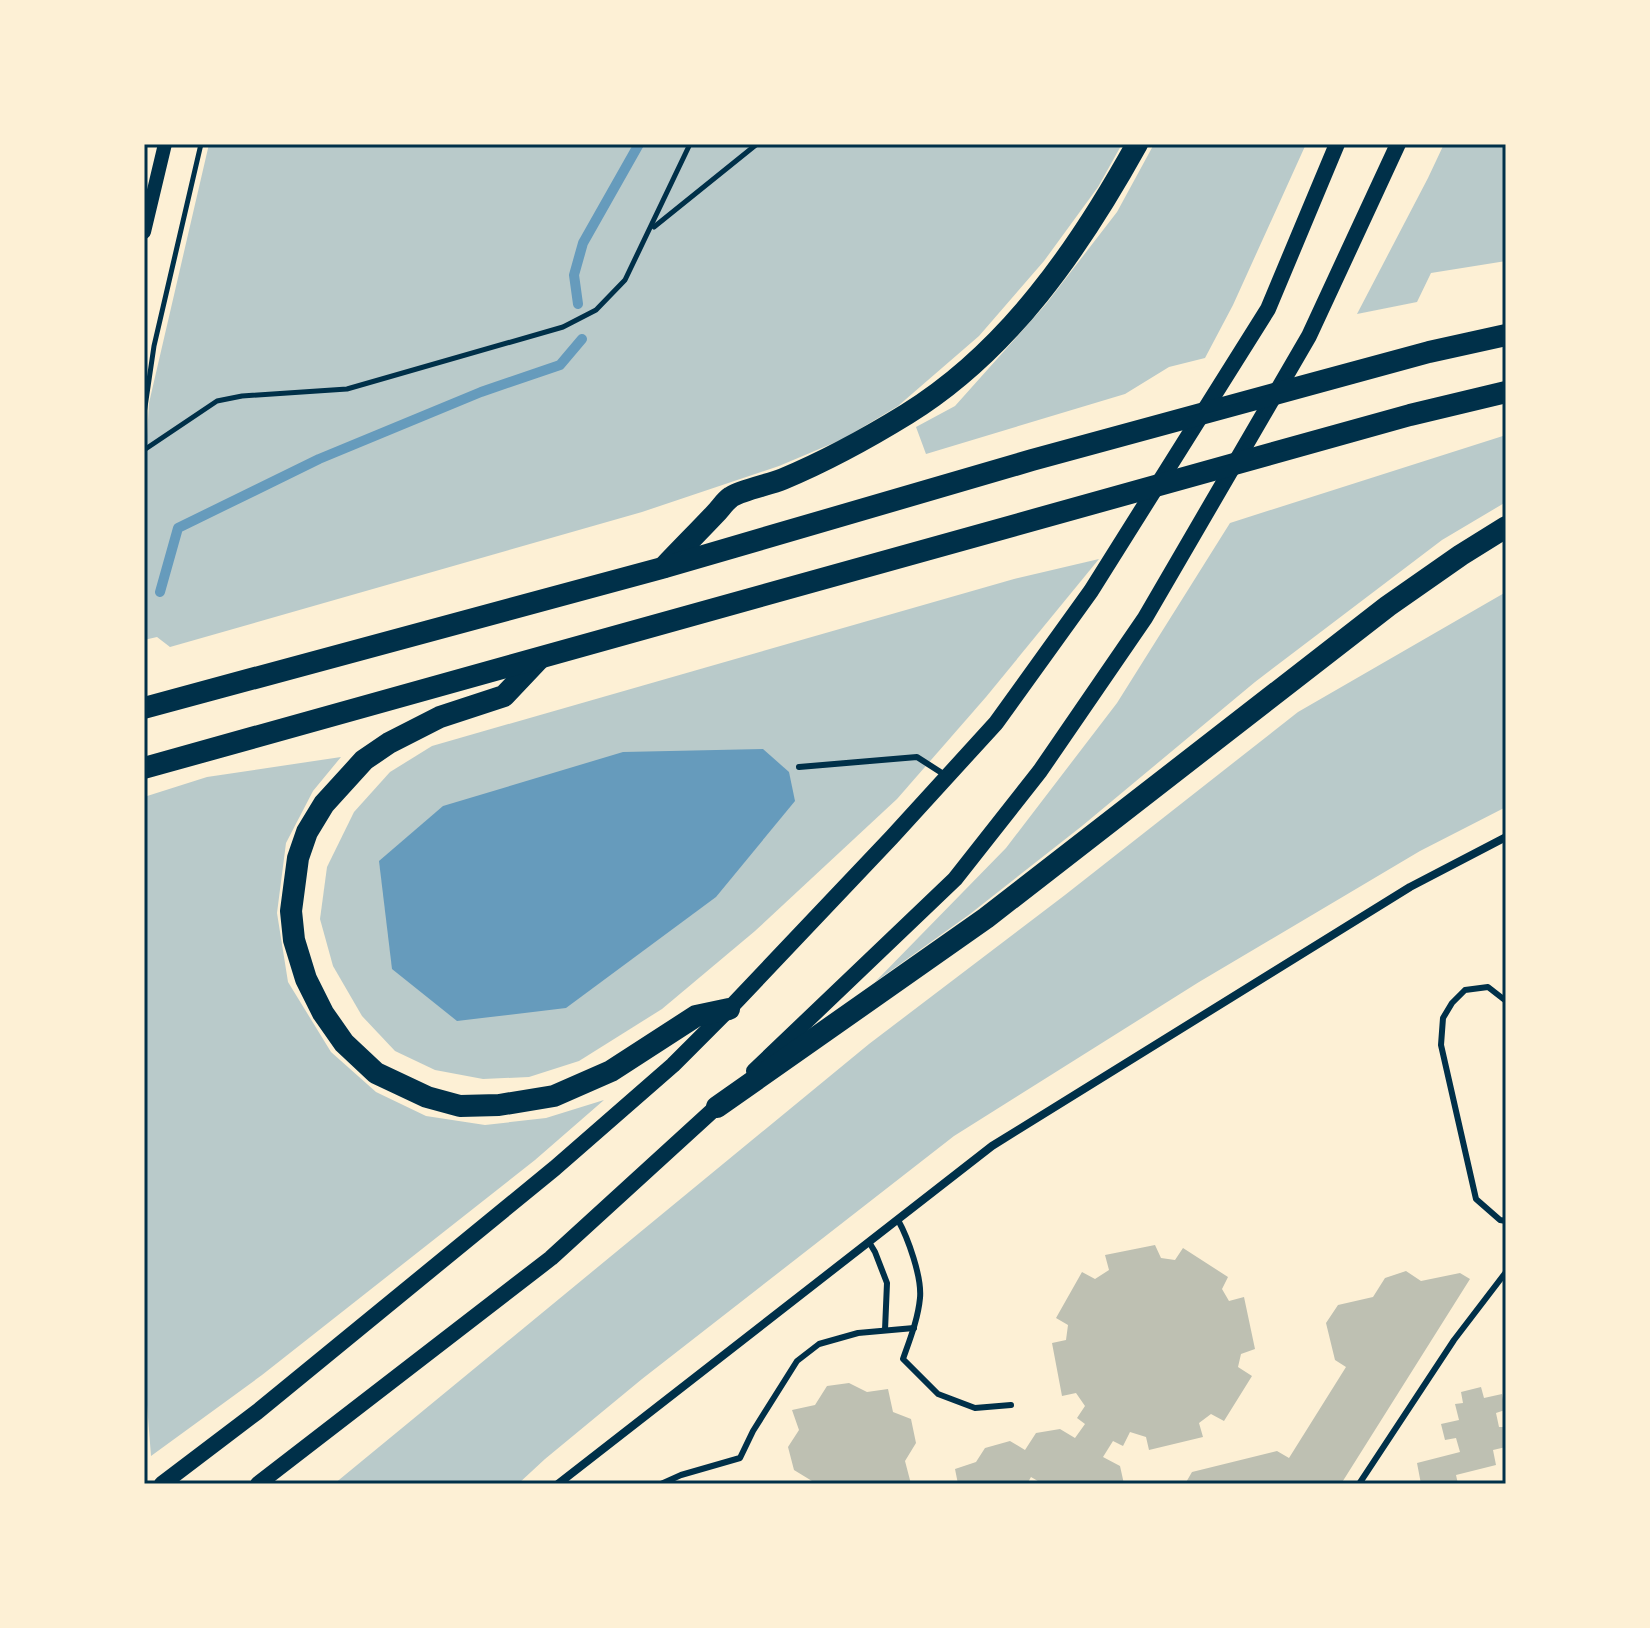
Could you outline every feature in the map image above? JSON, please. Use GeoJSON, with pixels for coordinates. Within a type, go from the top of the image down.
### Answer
{"type":"FeatureCollection","features":[{"type":"Feature","properties":{"kind":"highway"},"geometry":{"type":"LineString","coordinates":[[662,568],[731,497],[782,480],[908,414],[984,354],[1019,319],[1056,272],[1109,195],[1137,144]]}},
{"type":"Feature","properties":{"kind":"highway"},"geometry":{"type":"LineString","coordinates":[[144,708],[662,568],[1032,460],[1429,352],[1506,335]]}},
{"type":"Feature","properties":{"kind":"highway"},"geometry":{"type":"LineString","coordinates":[[144,768],[1410,415],[1506,392]]}},
{"type":"Feature","properties":{"kind":"highway"},"geometry":{"type":"LineString","coordinates":[[717,1107],[986,918],[1388,606],[1506,527]]}},
{"type":"Feature","properties":{"kind":"highway"},"geometry":{"type":"LineString","coordinates":[[540,658],[504,696],[440,717],[389,743],[364,760],[324,804],[307,832],[298,858],[291,911],[294,940],[306,979],[323,1013],[344,1043],[376,1073],[427,1097],[460,1106],[499,1105],[554,1096],[611,1071],[696,1016],[729,1009]]}},
{"type":"Feature","properties":{"kind":"main road"},"geometry":{"type":"LineString","coordinates":[[162,1484],[257,1412],[555,1168],[673,1065],[892,837],[996,723],[1091,591],[1268,309],[1337,144]]}},
{"type":"Feature","properties":{"kind":"main road"},"geometry":{"type":"LineString","coordinates":[[258,1484],[551,1258],[717,1107],[955,879],[1040,771],[1145,618],[1309,336],[1398,144]]}},
{"type":"Feature","properties":{"kind":"street"},"geometry":{"type":"LineString","coordinates":[[144,232],[165,144]]}},
{"type":"Feature","properties":{"kind":"street"},"geometry":{"type":"LineString","coordinates":[[558,1484],[992,1146],[1410,887],[1506,837]]}},
{"type":"Feature","properties":{"kind":"lane"},"geometry":{"type":"LineString","coordinates":[[799,767],[917,757],[947,777]]}},
{"type":"Feature","properties":{"kind":"lane"},"geometry":{"type":"LineString","coordinates":[[1506,1001],[1488,987],[1465,990],[1443,1018],[1441,1045],[1476,1199],[1500,1220],[1506,1221]]}},
{"type":"Feature","properties":{"kind":"lane"},"geometry":{"type":"LineString","coordinates":[[898,1220],[914,1261],[921,1295],[903,1359],[938,1394],[975,1408],[1011,1405]]}},
{"type":"Feature","properties":{"kind":"lane"},"geometry":{"type":"LineString","coordinates":[[869,1242],[887,1283],[885,1330]]}},
{"type":"Feature","properties":{"kind":"lane"},"geometry":{"type":"LineString","coordinates":[[1359,1484],[1454,1340],[1506,1272]]}},
{"type":"Feature","properties":{"kind":"lane"},"geometry":{"type":"LineString","coordinates":[[661,1484],[740,1458],[753,1431],[797,1361],[819,1344],[858,1333],[914,1328]]}},
{"type":"Feature","properties":{"kind":"path"},"geometry":{"type":"LineString","coordinates":[[144,414],[154,346],[201,144]]}},
{"type":"Feature","properties":{"kind":"path"},"geometry":{"type":"LineString","coordinates":[[144,450],[217,401],[242,396],[347,389],[563,327],[596,310],[625,280],[690,144]]}},
{"type":"Feature","properties":{"kind":"path"},"geometry":{"type":"LineString","coordinates":[[650,230],[757,144]]}},
{"type":"Feature","properties":{"kind":"shaded area"},"geometry":{"type":"Polygon","coordinates":[[[209,144],[1122,144],[1098,187],[1044,261],[979,336],[898,406],[843,439],[779,466],[642,512],[170,647],[157,637],[144,640],[144,487],[149,403],[209,144]]]}},
{"type":"Feature","properties":{"kind":"shaded area"},"geometry":{"type":"Polygon","coordinates":[[[1154,144],[1306,144],[1233,305],[1205,358],[1169,367],[1125,394],[926,454],[916,427],[955,406],[1046,304],[1117,212],[1154,144]]]}},
{"type":"Feature","properties":{"kind":"shaded area"},"geometry":{"type":"Polygon","coordinates":[[[1444,144],[1506,144],[1506,261],[1431,273],[1417,302],[1357,314],[1428,178],[1444,144]]]}},
{"type":"Feature","properties":{"kind":"shaded area"},"geometry":{"type":"Polygon","coordinates":[[[1506,435],[1506,502],[1442,540],[1255,682],[1082,826],[970,914],[875,982],[1006,848],[1117,703],[1230,523],[1506,435]]]}},
{"type":"Feature","properties":{"kind":"shaded area"},"geometry":{"type":"Polygon","coordinates":[[[1099,559],[986,697],[897,799],[755,931],[662,1009],[579,1061],[529,1077],[483,1079],[435,1070],[395,1051],[362,1016],[333,966],[320,919],[327,867],[354,812],[390,772],[432,746],[1014,579],[1099,559]]]}},
{"type":"Feature","properties":{"kind":"shaded area"},"geometry":{"type":"Polygon","coordinates":[[[1506,592],[1506,807],[1420,851],[1199,982],[954,1136],[642,1379],[518,1484],[334,1484],[869,1044],[1298,712],[1506,592]]]}},
{"type":"Feature","properties":{"kind":"shaded area"},"geometry":{"type":"Polygon","coordinates":[[[341,757],[313,791],[286,843],[277,913],[288,982],[331,1052],[376,1092],[426,1116],[485,1125],[546,1118],[604,1100],[535,1160],[262,1375],[151,1456],[144,1366],[144,797],[207,777],[341,757]]]}},
{"type":"Feature","properties":{"kind":"water"},"geometry":{"type":"Polygon","coordinates":[[[763,749],[789,772],[795,801],[716,897],[566,1008],[457,1021],[392,969],[379,861],[443,806],[623,752],[763,749]]]}},
{"type":"Feature","properties":{"kind":"building"},"geometry":{"type":"Polygon","coordinates":[[[1155,1245],[1161,1258],[1175,1260],[1183,1248],[1228,1277],[1222,1289],[1229,1301],[1244,1297],[1255,1349],[1241,1354],[1238,1367],[1252,1376],[1224,1421],[1211,1414],[1199,1423],[1203,1437],[1149,1450],[1146,1437],[1130,1432],[1123,1446],[1113,1441],[1103,1457],[1120,1466],[1124,1484],[1043,1484],[1031,1477],[1027,1484],[958,1484],[955,1469],[976,1462],[985,1448],[1010,1441],[1025,1450],[1036,1433],[1060,1429],[1075,1438],[1085,1424],[1077,1418],[1085,1406],[1076,1393],[1062,1396],[1052,1343],[1066,1340],[1068,1325],[1056,1318],[1082,1272],[1095,1279],[1109,1270],[1105,1255],[1155,1245]]]}},
{"type":"Feature","properties":{"kind":"building"},"geometry":{"type":"Polygon","coordinates":[[[1406,1271],[1421,1281],[1460,1273],[1470,1279],[1341,1484],[1185,1484],[1192,1472],[1277,1451],[1289,1458],[1346,1367],[1335,1360],[1326,1323],[1338,1305],[1373,1297],[1385,1278],[1406,1271]]]}},
{"type":"Feature","properties":{"kind":"building"},"geometry":{"type":"Polygon","coordinates":[[[849,1383],[867,1392],[888,1389],[893,1412],[911,1419],[916,1443],[905,1461],[911,1484],[813,1484],[794,1470],[788,1447],[799,1430],[792,1410],[815,1405],[827,1386],[849,1383]]]}},
{"type":"Feature","properties":{"kind":"building"},"geometry":{"type":"Polygon","coordinates":[[[1481,1387],[1484,1398],[1502,1394],[1505,1410],[1496,1413],[1499,1427],[1503,1427],[1506,1447],[1493,1450],[1496,1465],[1456,1475],[1458,1484],[1421,1484],[1417,1463],[1460,1452],[1456,1438],[1445,1440],[1441,1424],[1459,1420],[1455,1404],[1463,1403],[1461,1392],[1481,1387]]]}},
{"type":"Feature","properties":{"kind":"waterway"},"geometry":{"type":"LineString","coordinates":[[578,304],[574,275],[583,243],[639,144]]}},
{"type":"Feature","properties":{"kind":"waterway"},"geometry":{"type":"LineString","coordinates":[[160,592],[178,528],[319,459],[481,392],[560,365],[582,339]]}}]}
